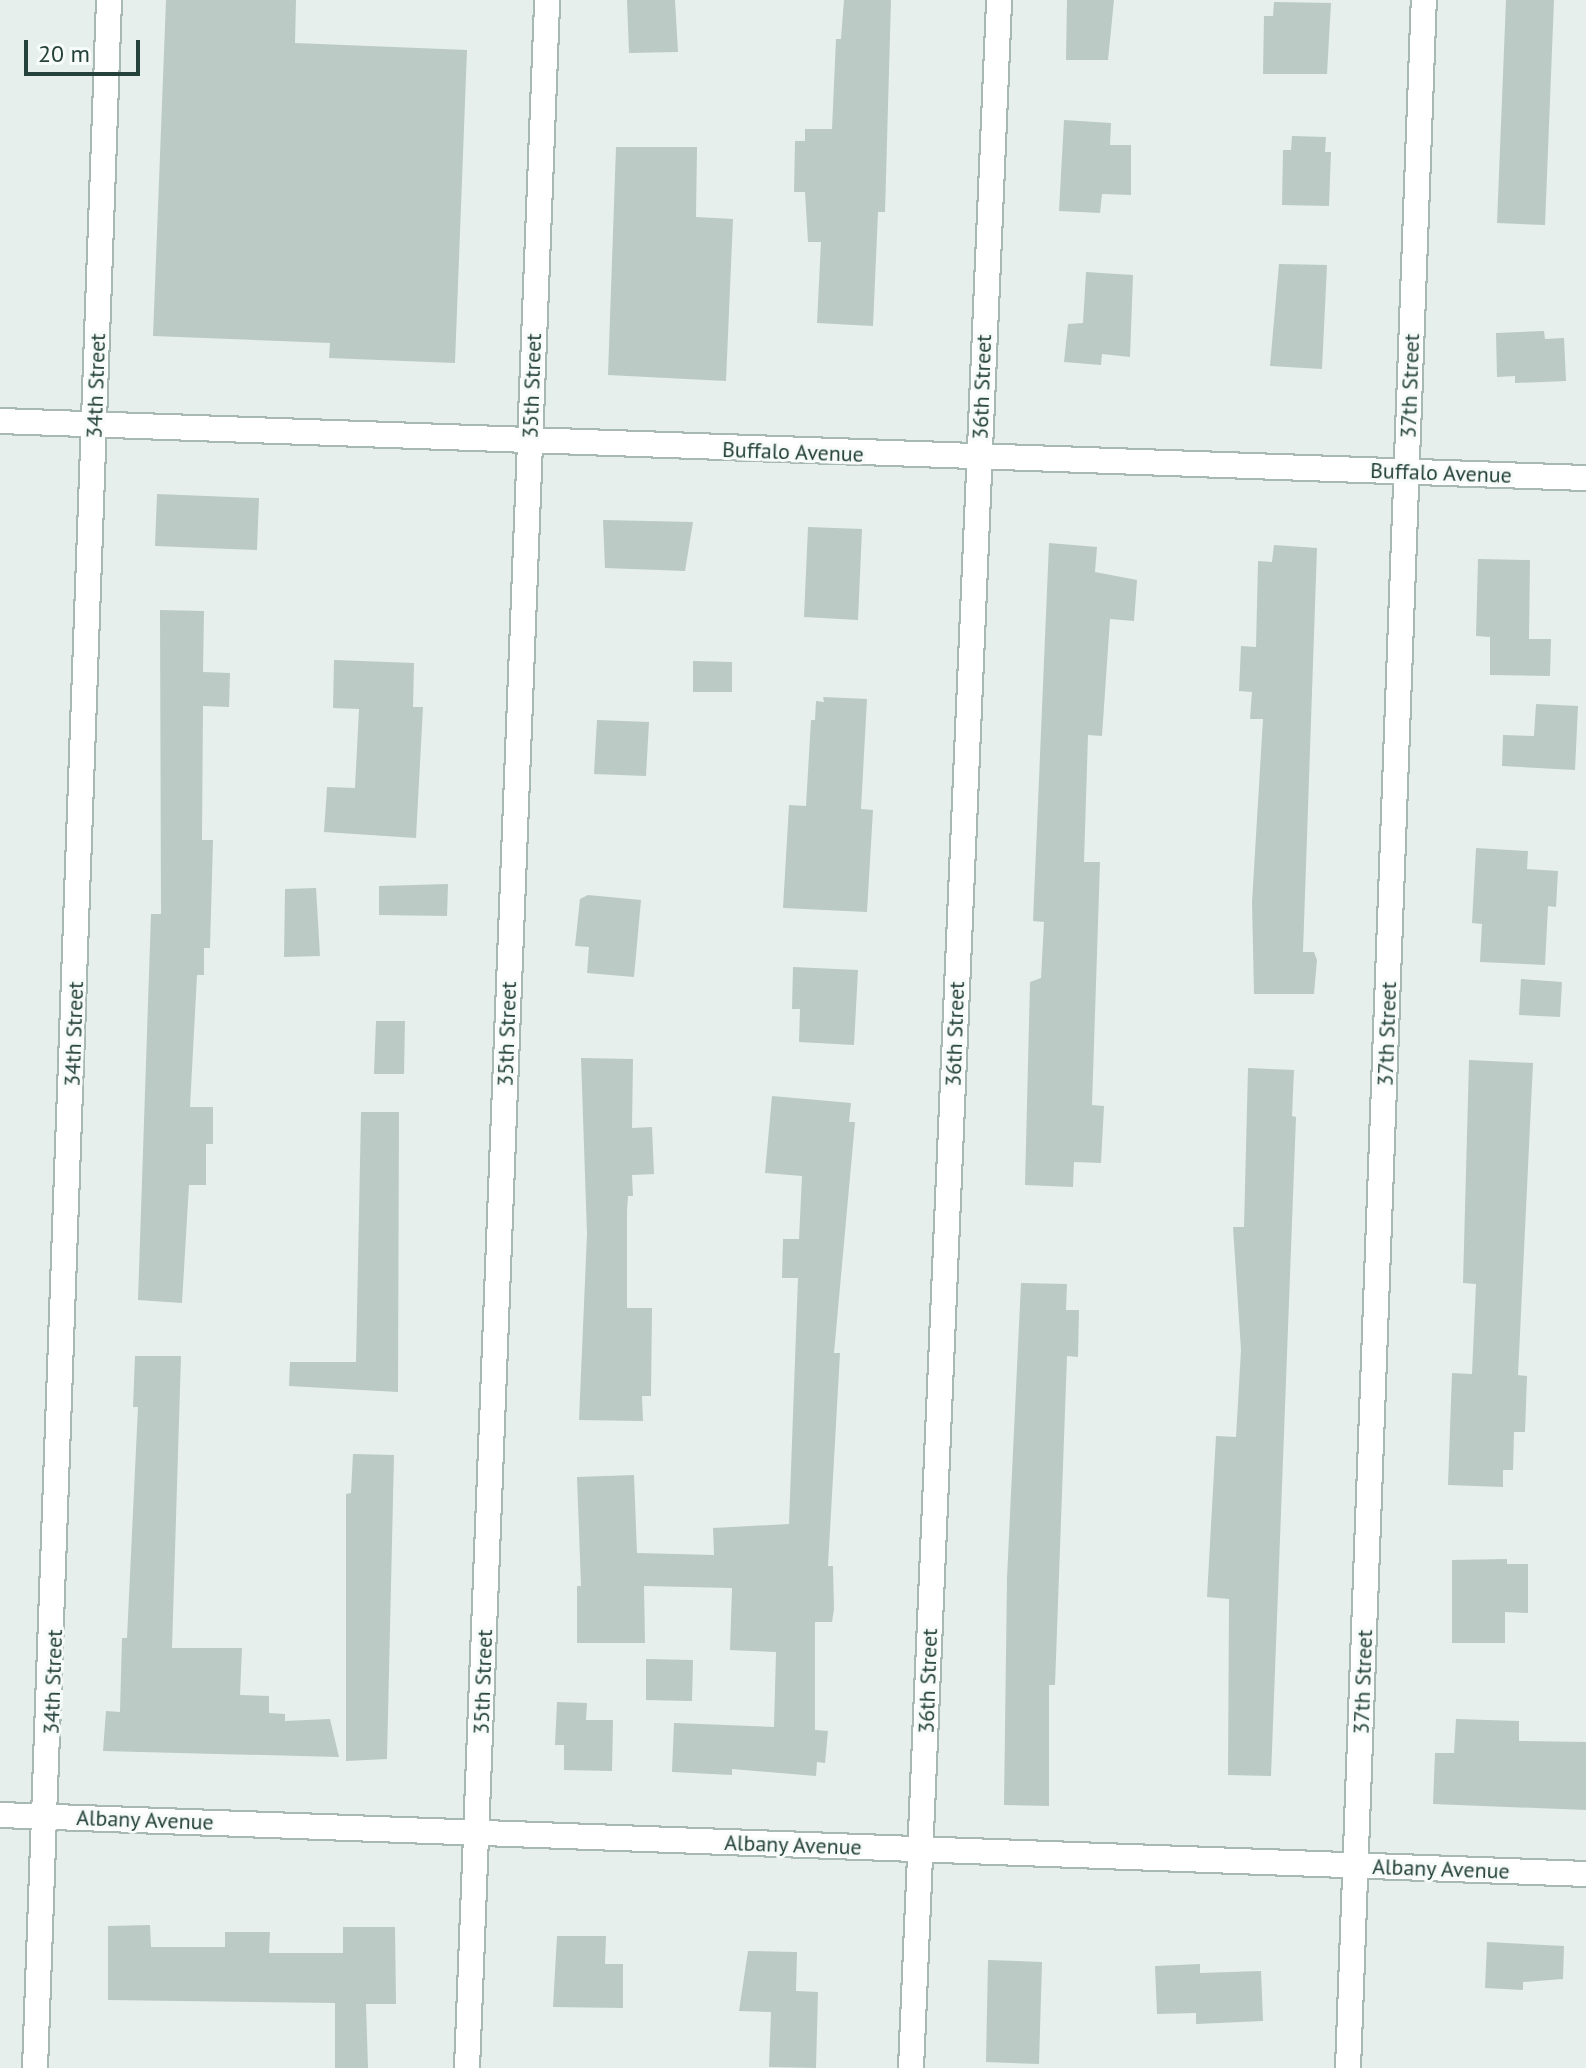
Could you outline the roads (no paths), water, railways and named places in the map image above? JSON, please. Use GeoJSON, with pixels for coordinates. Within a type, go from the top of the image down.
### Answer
{"type":"FeatureCollection","features":[{"type":"Feature","properties":{"kind":"street","name":"34th Street"},"geometry":{"type":"LineString","coordinates":[[35,2068],[48,1817],[109,0]]}},
{"type":"Feature","properties":{"kind":"street","name":"35th Street"},"geometry":{"type":"LineString","coordinates":[[467,2068],[547,0]]}},
{"type":"Feature","properties":{"kind":"street","name":"36th Street"},"geometry":{"type":"LineString","coordinates":[[911,2068],[999,0]]}},
{"type":"Feature","properties":{"kind":"street","name":"37th Street"},"geometry":{"type":"LineString","coordinates":[[1348,2068],[1424,0]]}},
{"type":"Feature","properties":{"kind":"street","name":"Buffalo Avenue"},"geometry":{"type":"LineString","coordinates":[[0,421],[530,443],[1586,478]]}},
{"type":"Feature","properties":{"kind":"street","name":"Albany Avenue"},"geometry":{"type":"LineString","coordinates":[[0,1815],[1586,1874]]}}]}
